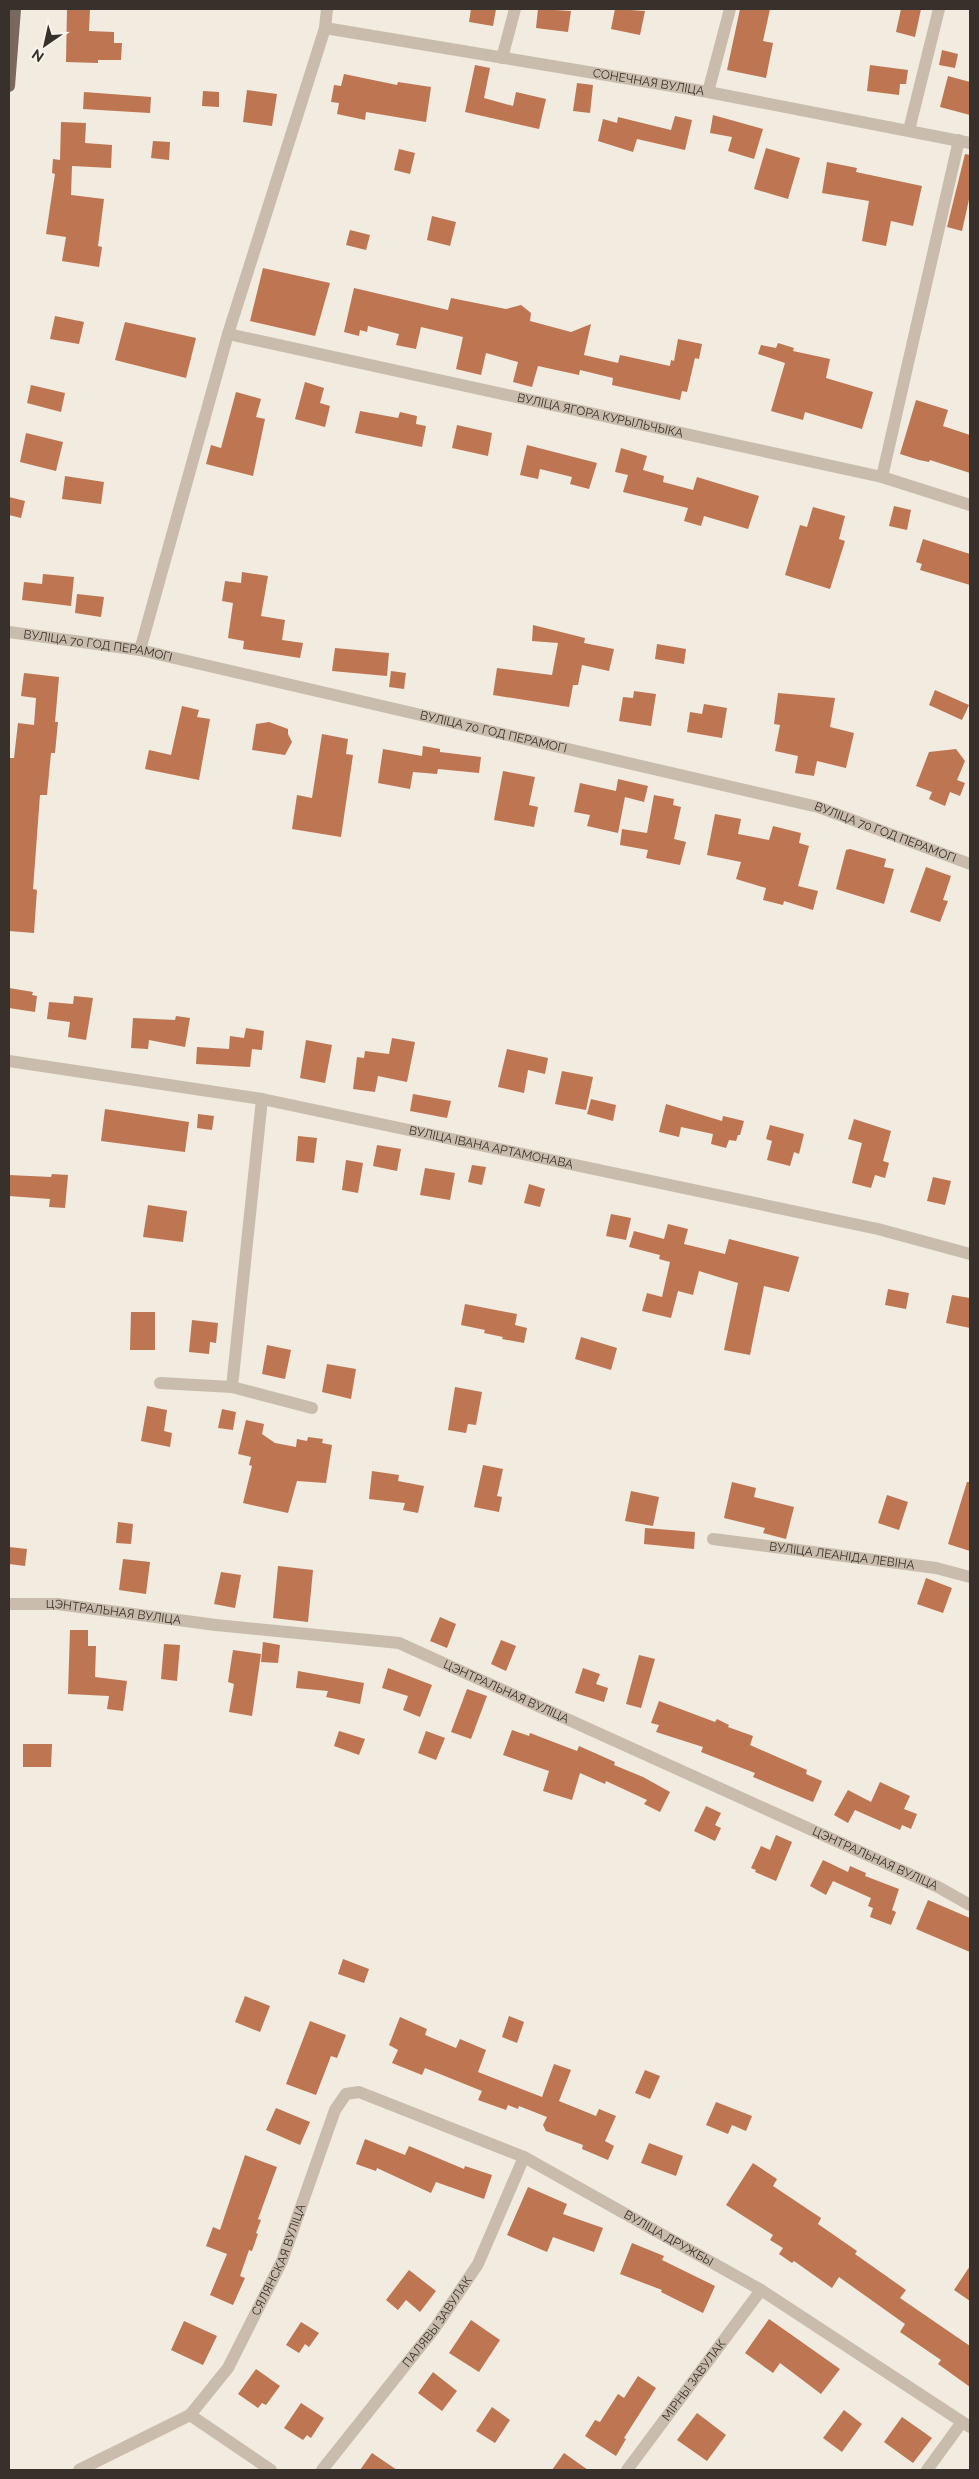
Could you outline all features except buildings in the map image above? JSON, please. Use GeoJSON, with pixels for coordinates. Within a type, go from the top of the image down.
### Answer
{"type":"FeatureCollection","features":[{"type":"Feature","properties":{"kind":"main road"},"geometry":{"type":"LineString","coordinates":[[9,86],[15,9]]}},
{"type":"Feature","properties":{"kind":"street"},"geometry":{"type":"LineString","coordinates":[[140,650],[228,334],[325,28],[327,9]]}},
{"type":"Feature","properties":{"kind":"street"},"geometry":{"type":"LineString","coordinates":[[502,58],[515,9]]}},
{"type":"Feature","properties":{"kind":"street"},"geometry":{"type":"LineString","coordinates":[[708,92],[730,9]]}},
{"type":"Feature","properties":{"kind":"street"},"geometry":{"type":"LineString","coordinates":[[909,130],[939,9]]}},
{"type":"Feature","properties":{"kind":"street","name":"СОНЕЧНАЯ ВУЛІЦА"},"geometry":{"type":"LineString","coordinates":[[325,28],[708,92],[964,141]]}},
{"type":"Feature","properties":{"kind":"street"},"geometry":{"type":"LineString","coordinates":[[882,477],[964,141]]}},
{"type":"Feature","properties":{"kind":"street","name":"ВУЛІЦА ЯГОРА КУРЫЛЬЧЫКА"},"geometry":{"type":"LineString","coordinates":[[228,334],[882,477],[970,506]]}},
{"type":"Feature","properties":{"kind":"street","name":"ВУЛІЦА 70 ГОД ПЕРАМОГІ"},"geometry":{"type":"LineString","coordinates":[[9,632],[140,650],[818,807],[970,864]]}},
{"type":"Feature","properties":{"kind":"street","name":"ВУЛІЦА ІВАНА АРТАМОНАВА"},"geometry":{"type":"LineString","coordinates":[[9,1061],[262,1099],[878,1229],[970,1254]]}},
{"type":"Feature","properties":{"kind":"street"},"geometry":{"type":"LineString","coordinates":[[232,1387],[262,1099]]}},
{"type":"Feature","properties":{"kind":"street"},"geometry":{"type":"LineString","coordinates":[[160,1383],[232,1387],[312,1408]]}},
{"type":"Feature","properties":{"kind":"street","name":"ВУЛІЦА ЛЕАНІДА ЛЕВІНА"},"geometry":{"type":"LineString","coordinates":[[713,1539],[936,1568],[970,1577]]}},
{"type":"Feature","properties":{"kind":"street","name":"ЦЭНТРАЛЬНАЯ ВУЛІЦА"},"geometry":{"type":"LineString","coordinates":[[9,1604],[57,1604],[216,1625],[399,1643],[938,1887],[970,1904]]}},
{"type":"Feature","properties":{"kind":"street","name":"ВУЛІЦА ДРУЖБЫ"},"geometry":{"type":"LineString","coordinates":[[346,2094],[360,2092],[524,2157],[761,2290],[966,2425]]}},
{"type":"Feature","properties":{"kind":"street","name":"СЯЛЯНСКАЯ ВУЛІЦА"},"geometry":{"type":"LineString","coordinates":[[190,2414],[228,2368],[282,2261],[335,2110],[346,2094]]}},
{"type":"Feature","properties":{"kind":"street","name":"ПАЛЯВЫ ЗАВУЛАК"},"geometry":{"type":"LineString","coordinates":[[322,2470],[435,2328],[478,2264],[524,2157]]}},
{"type":"Feature","properties":{"kind":"street","name":"МІРНЫ ЗАВУЛАК"},"geometry":{"type":"LineString","coordinates":[[627,2470],[761,2290]]}},
{"type":"Feature","properties":{"kind":"street"},"geometry":{"type":"LineString","coordinates":[[78,2470],[190,2414],[271,2470]]}},
{"type":"Feature","properties":{"kind":"street"},"geometry":{"type":"LineString","coordinates":[[927,2470],[966,2425]]}}]}
